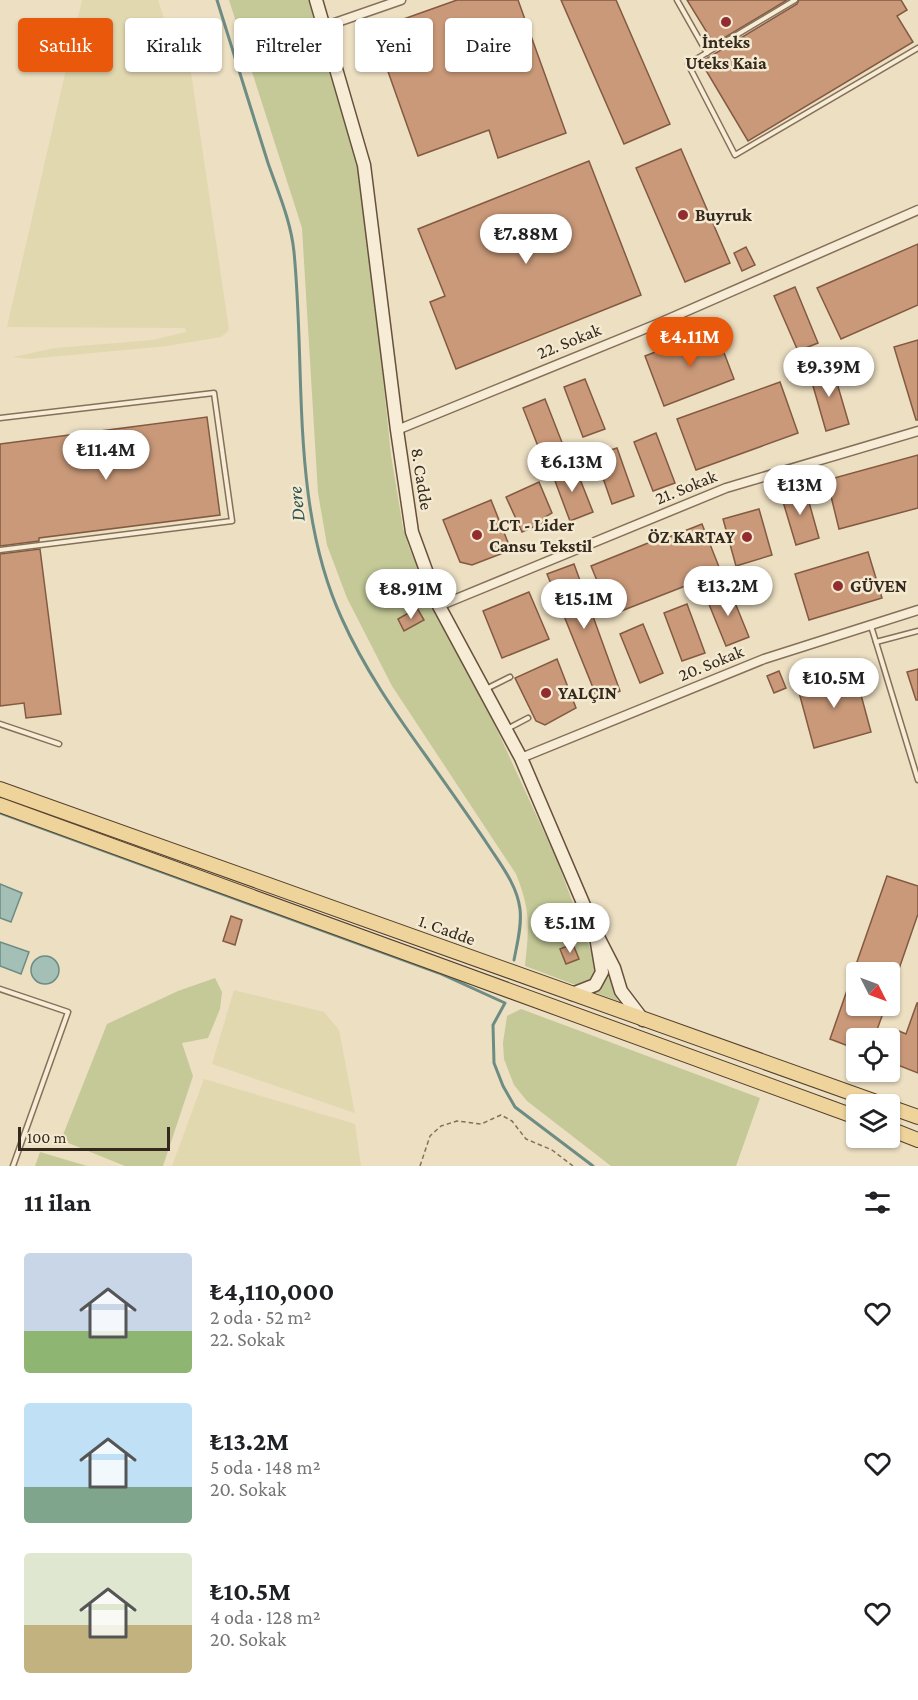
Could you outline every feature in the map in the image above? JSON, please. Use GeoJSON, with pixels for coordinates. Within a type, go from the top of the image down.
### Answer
{"type":"FeatureCollection","features":[{"type":"Feature","properties":{"kind":"main road","name":"1. Cadde"},"geometry":{"type":"LineString","coordinates":[[0,789],[854,1094]]}},
{"type":"Feature","properties":{"kind":"main road","name":"1. Cadde"},"geometry":{"type":"LineString","coordinates":[[0,806],[846,1113]]}},
{"type":"Feature","properties":{"kind":"main road"},"geometry":{"type":"LineString","coordinates":[[900,1111],[918,1117]]}},
{"type":"Feature","properties":{"kind":"main road"},"geometry":{"type":"LineString","coordinates":[[900,1133],[918,1140]]}},
{"type":"Feature","properties":{"kind":"street","name":"8. Cadde"},"geometry":{"type":"LineString","coordinates":[[316,0],[323,18]]}},
{"type":"Feature","properties":{"kind":"street"},"geometry":{"type":"LineString","coordinates":[[343,20],[401,0]]}},
{"type":"Feature","properties":{"kind":"street","name":"8. Cadde"},"geometry":{"type":"LineString","coordinates":[[339,72],[364,165],[412,532],[439,606],[521,758],[595,932],[614,968],[621,991],[643,1020]]}},
{"type":"Feature","properties":{"kind":"street","name":"22. Sokak"},"geometry":{"type":"LineString","coordinates":[[397,429],[657,324],[918,210]]}},
{"type":"Feature","properties":{"kind":"street","name":"21. Sokak"},"geometry":{"type":"LineString","coordinates":[[439,606],[726,488],[918,431]]}},
{"type":"Feature","properties":{"kind":"street","name":"20. Sokak"},"geometry":{"type":"LineString","coordinates":[[521,758],[764,659],[918,610]]}},
{"type":"Feature","properties":{"kind":"street","name":"8. Cadde"},"geometry":{"type":"LineString","coordinates":[[572,994],[595,986],[602,972],[595,932]]}},
{"type":"Feature","properties":{"kind":"lane"},"geometry":{"type":"LineString","coordinates":[[677,0],[707,53]]}},
{"type":"Feature","properties":{"kind":"lane"},"geometry":{"type":"LineString","coordinates":[[795,0],[688,64],[735,154],[918,48]]}},
{"type":"Feature","properties":{"kind":"lane"},"geometry":{"type":"LineString","coordinates":[[0,418],[214,393],[232,521],[0,550]]}},
{"type":"Feature","properties":{"kind":"lane"},"geometry":{"type":"LineString","coordinates":[[871,624],[918,780]]}},
{"type":"Feature","properties":{"kind":"lane"},"geometry":{"type":"LineString","coordinates":[[876,642],[918,631]]}},
{"type":"Feature","properties":{"kind":"lane"},"geometry":{"type":"LineString","coordinates":[[484,690],[510,677]]}},
{"type":"Feature","properties":{"kind":"lane"},"geometry":{"type":"LineString","coordinates":[[505,730],[528,718]]}},
{"type":"Feature","properties":{"kind":"lane"},"geometry":{"type":"LineString","coordinates":[[0,724],[59,744]]}},
{"type":"Feature","properties":{"kind":"lane"},"geometry":{"type":"LineString","coordinates":[[0,989],[68,1012],[13,1166]]}},
{"type":"Feature","properties":{"kind":"path"},"geometry":{"type":"LineString","coordinates":[[420,1166],[430,1136],[441,1126],[457,1121],[481,1124],[501,1115],[512,1121],[526,1139],[552,1150],[573,1166]]}},
{"type":"Feature","properties":{"kind":"shaded area"},"geometry":{"type":"Polygon","coordinates":[[[82,0],[158,0],[164,18],[125,18],[125,72],[191,72],[229,330],[221,337],[167,346],[28,359],[13,357],[55,348],[153,340],[186,332],[185,328],[7,327],[65,72],[113,72],[113,18],[78,18],[82,0]]]}},
{"type":"Feature","properties":{"kind":"shaded area"},"geometry":{"type":"Polygon","coordinates":[[[234,990],[324,1012],[339,1030],[355,1113],[212,1064],[234,990]]]}},
{"type":"Feature","properties":{"kind":"shaded area"},"geometry":{"type":"Polygon","coordinates":[[[204,1079],[355,1124],[361,1166],[172,1166],[204,1079]]]}},
{"type":"Feature","properties":{"kind":"green space"},"geometry":{"type":"Polygon","coordinates":[[[229,0],[310,0],[316,18],[235,18],[229,0]]]}},
{"type":"Feature","properties":{"kind":"green space"},"geometry":{"type":"Polygon","coordinates":[[[252,72],[332,72],[361,165],[391,455],[403,528],[410,550],[469,669],[556,858],[595,962],[593,978],[578,986],[525,966],[528,919],[516,874],[392,686],[347,598],[327,545],[318,493],[302,228],[252,72]]]}},
{"type":"Feature","properties":{"kind":"green space"},"geometry":{"type":"Polygon","coordinates":[[[608,970],[618,1001],[594,992],[604,980],[608,970]]]}},
{"type":"Feature","properties":{"kind":"green space"},"geometry":{"type":"Polygon","coordinates":[[[215,978],[222,992],[220,1009],[208,1038],[182,1043],[193,1076],[163,1166],[125,1166],[61,1140],[107,1024],[178,991],[215,978]]]}},
{"type":"Feature","properties":{"kind":"green space"},"geometry":{"type":"Polygon","coordinates":[[[521,1009],[760,1098],[736,1166],[611,1166],[527,1101],[514,1085],[504,1059],[503,1043],[507,1016],[521,1009]]]}},
{"type":"Feature","properties":{"kind":"green space"},"geometry":{"type":"Polygon","coordinates":[[[40,1152],[87,1166],[35,1166],[40,1152]]]}},
{"type":"Feature","properties":{"kind":"water"},"geometry":{"type":"Polygon","coordinates":[[[0,884],[22,893],[11,922],[0,918],[0,884]]]}},
{"type":"Feature","properties":{"kind":"water"},"geometry":{"type":"Polygon","coordinates":[[[0,942],[29,952],[21,974],[0,966],[0,942]]]}},
{"type":"Feature","properties":{"kind":"water"},"geometry":{"type":"Polygon","coordinates":[[[45,956],[55,960],[59,970],[55,980],[45,984],[35,980],[31,970],[35,960],[45,956]]]}},
{"type":"Feature","properties":{"kind":"building"},"geometry":{"type":"Polygon","coordinates":[[[457,0],[518,0],[524,18],[445,18],[445,72],[532,72],[532,39],[566,133],[498,158],[489,130],[418,156],[388,72],[433,72],[433,18],[406,18],[457,0]]]}},
{"type":"Feature","properties":{"kind":"building"},"geometry":{"type":"Polygon","coordinates":[[[561,0],[616,0],[670,124],[624,144],[561,0]]]}},
{"type":"Feature","properties":{"kind":"building","name":"İnteks Uteks Kaia"},"geometry":{"type":"Polygon","coordinates":[[[687,0],[787,0],[714,44],[687,0]]]}},
{"type":"Feature","properties":{"kind":"building"},"geometry":{"type":"Polygon","coordinates":[[[799,0],[901,0],[907,10],[897,16],[913,42],[748,141],[701,62],[797,4],[799,0]]]}},
{"type":"Feature","properties":{"kind":"building","name":"Buyruk"},"geometry":{"type":"Polygon","coordinates":[[[681,149],[730,263],[685,282],[636,168],[681,149]]]}},
{"type":"Feature","properties":{"kind":"building"},"geometry":{"type":"Polygon","coordinates":[[[589,161],[641,295],[456,369],[430,302],[445,296],[418,229],[589,161]]]}},
{"type":"Feature","properties":{"kind":"building"},"geometry":{"type":"Polygon","coordinates":[[[918,244],[918,305],[841,339],[817,288],[918,244]]]}},
{"type":"Feature","properties":{"kind":"building"},"geometry":{"type":"Polygon","coordinates":[[[746,247],[755,265],[742,271],[734,253],[746,247]]]}},
{"type":"Feature","properties":{"kind":"building"},"geometry":{"type":"Polygon","coordinates":[[[795,287],[818,343],[798,351],[774,296],[795,287]]]}},
{"type":"Feature","properties":{"kind":"building"},"geometry":{"type":"Polygon","coordinates":[[[715,329],[734,379],[664,406],[645,356],[715,329]]]}},
{"type":"Feature","properties":{"kind":"building"},"geometry":{"type":"Polygon","coordinates":[[[918,340],[918,420],[916,420],[894,347],[918,340]]]}},
{"type":"Feature","properties":{"kind":"building"},"geometry":{"type":"Polygon","coordinates":[[[832,366],[849,424],[826,431],[809,372],[832,366]]]}},
{"type":"Feature","properties":{"kind":"building"},"geometry":{"type":"Polygon","coordinates":[[[585,379],[605,429],[583,437],[564,387],[585,379]]]}},
{"type":"Feature","properties":{"kind":"building"},"geometry":{"type":"Polygon","coordinates":[[[780,382],[798,433],[696,470],[677,419],[780,382]]]}},
{"type":"Feature","properties":{"kind":"building"},"geometry":{"type":"Polygon","coordinates":[[[545,399],[563,445],[541,454],[523,408],[545,399]]]}},
{"type":"Feature","properties":{"kind":"building"},"geometry":{"type":"Polygon","coordinates":[[[207,417],[220,515],[39,538],[39,541],[0,546],[0,444],[207,417]]]}},
{"type":"Feature","properties":{"kind":"building"},"geometry":{"type":"Polygon","coordinates":[[[656,433],[675,483],[653,491],[634,442],[656,433]]]}},
{"type":"Feature","properties":{"kind":"building"},"geometry":{"type":"Polygon","coordinates":[[[617,448],[634,496],[612,504],[595,455],[617,448]]]}},
{"type":"Feature","properties":{"kind":"building"},"geometry":{"type":"Polygon","coordinates":[[[918,455],[918,508],[839,529],[827,480],[918,455]]]}},
{"type":"Feature","properties":{"kind":"building"},"geometry":{"type":"Polygon","coordinates":[[[574,464],[593,512],[570,521],[552,473],[574,464]]]}},
{"type":"Feature","properties":{"kind":"building"},"geometry":{"type":"Polygon","coordinates":[[[539,482],[552,513],[545,517],[547,521],[522,532],[506,497],[539,482]]]}},
{"type":"Feature","properties":{"kind":"building"},"geometry":{"type":"Polygon","coordinates":[[[805,488],[819,538],[796,545],[781,495],[805,488]]]}},
{"type":"Feature","properties":{"kind":"building","name":"LCT - Lider Cansu Tekstil"},"geometry":{"type":"Polygon","coordinates":[[[491,500],[511,550],[472,565],[460,562],[443,520],[491,500]]]}},
{"type":"Feature","properties":{"kind":"building","name":"ÖZ KARTAY"},"geometry":{"type":"Polygon","coordinates":[[[759,509],[772,555],[736,566],[723,519],[759,509]]]}},
{"type":"Feature","properties":{"kind":"building"},"geometry":{"type":"Polygon","coordinates":[[[702,524],[721,572],[611,615],[591,566],[702,524]]]}},
{"type":"Feature","properties":{"kind":"building"},"geometry":{"type":"Polygon","coordinates":[[[40,549],[61,714],[26,718],[24,703],[0,706],[0,554],[40,549]]]}},
{"type":"Feature","properties":{"kind":"building","name":"GÜVEN"},"geometry":{"type":"Polygon","coordinates":[[[868,552],[882,598],[809,620],[795,574],[868,552]]]}},
{"type":"Feature","properties":{"kind":"building"},"geometry":{"type":"Polygon","coordinates":[[[574,564],[620,691],[598,700],[547,574],[574,564]]]}},
{"type":"Feature","properties":{"kind":"building"},"geometry":{"type":"Polygon","coordinates":[[[729,588],[749,637],[726,646],[706,597],[729,588]]]}},
{"type":"Feature","properties":{"kind":"building"},"geometry":{"type":"Polygon","coordinates":[[[529,592],[549,639],[502,658],[483,611],[529,592]]]}},
{"type":"Feature","properties":{"kind":"building"},"geometry":{"type":"Polygon","coordinates":[[[687,604],[705,653],[682,661],[664,613],[687,604]]]}},
{"type":"Feature","properties":{"kind":"building"},"geometry":{"type":"Polygon","coordinates":[[[417,608],[424,620],[404,631],[398,619],[417,608]]]}},
{"type":"Feature","properties":{"kind":"building"},"geometry":{"type":"Polygon","coordinates":[[[643,624],[663,673],[640,683],[620,634],[643,624]]]}},
{"type":"Feature","properties":{"kind":"building","name":"YALÇIN"},"geometry":{"type":"Polygon","coordinates":[[[557,659],[576,708],[545,725],[536,721],[515,678],[557,659]]]}},
{"type":"Feature","properties":{"kind":"building"},"geometry":{"type":"Polygon","coordinates":[[[854,669],[871,732],[814,748],[797,685],[854,669]]]}},
{"type":"Feature","properties":{"kind":"building"},"geometry":{"type":"Polygon","coordinates":[[[918,669],[918,700],[916,700],[907,672],[918,669]]]}},
{"type":"Feature","properties":{"kind":"building"},"geometry":{"type":"Polygon","coordinates":[[[779,671],[786,688],[774,693],[767,676],[779,671]]]}},
{"type":"Feature","properties":{"kind":"building"},"geometry":{"type":"Polygon","coordinates":[[[887,876],[918,886],[918,914],[900,966],[900,962],[857,962],[887,876]]]}},
{"type":"Feature","properties":{"kind":"building"},"geometry":{"type":"Polygon","coordinates":[[[231,916],[242,920],[235,945],[223,941],[231,916]]]}},
{"type":"Feature","properties":{"kind":"building"},"geometry":{"type":"Polygon","coordinates":[[[573,944],[579,959],[566,964],[560,949],[573,944]]]}},
{"type":"Feature","properties":{"kind":"building"},"geometry":{"type":"Polygon","coordinates":[[[846,993],[846,1016],[882,1016],[878,1028],[846,1028],[846,1045],[830,1039],[846,993]]]}},
{"type":"Feature","properties":{"kind":"building"},"geometry":{"type":"Polygon","coordinates":[[[918,1003],[918,1073],[900,1066],[900,1031],[906,1034],[918,1003]]]}},
{"type":"Feature","properties":{"kind":"waterway","name":"Dere"},"geometry":{"type":"LineString","coordinates":[[217,0],[290,229],[294,252],[307,485],[314,531],[326,576],[342,619],[370,673],[512,883],[520,909],[519,935],[514,960]]}},
{"type":"Feature","properties":{"kind":"waterway"},"geometry":{"type":"LineString","coordinates":[[0,813],[439,973],[505,1003],[493,1025],[494,1063],[503,1086],[515,1107],[593,1166]]}},
{"type":"Feature","properties":{"kind":"place","name":"İnteks Uteks Kaia"},"geometry":{"type":"Point","coordinates":[726,22]}},
{"type":"Feature","properties":{"kind":"place","name":"Buyruk"},"geometry":{"type":"Point","coordinates":[683,215]}},
{"type":"Feature","properties":{"kind":"place","name":"LCT - Lider Cansu Tekstil"},"geometry":{"type":"Point","coordinates":[477,535]}},
{"type":"Feature","properties":{"kind":"place","name":"ÖZ KARTAY"},"geometry":{"type":"Point","coordinates":[747,537]}},
{"type":"Feature","properties":{"kind":"place","name":"GÜVEN"},"geometry":{"type":"Point","coordinates":[838,586]}},
{"type":"Feature","properties":{"kind":"place","name":"YALÇIN"},"geometry":{"type":"Point","coordinates":[546,693]}}]}
